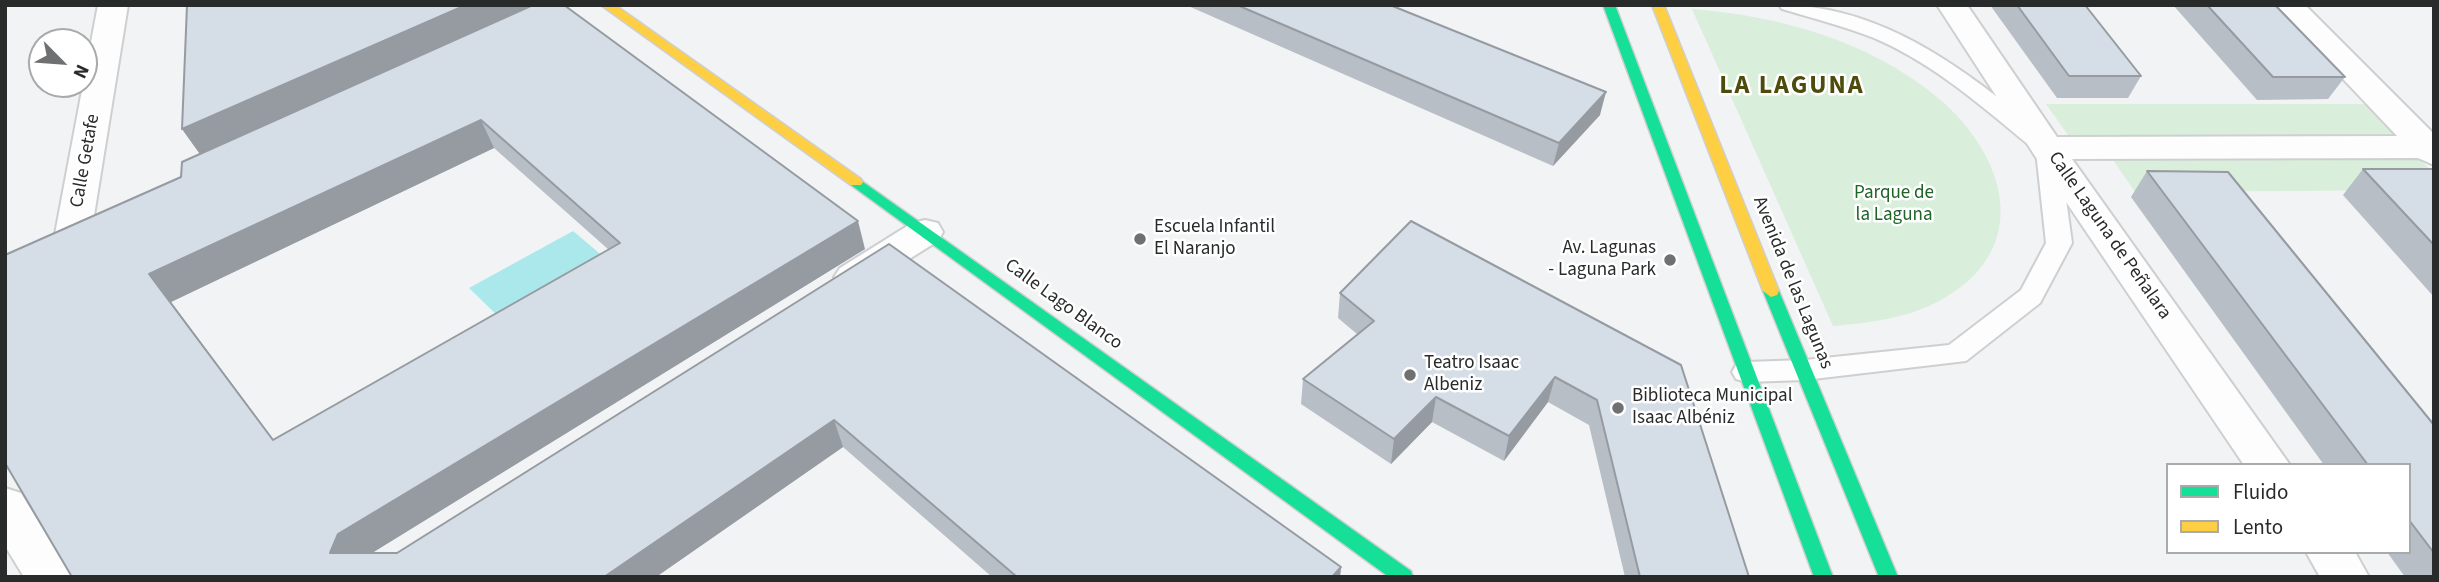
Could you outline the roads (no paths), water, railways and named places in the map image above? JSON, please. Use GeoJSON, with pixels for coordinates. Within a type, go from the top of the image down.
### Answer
{"type":"FeatureCollection","features":[{"type":"Feature","properties":{"kind":"main road","name":"Calle Lago Blanco"},"geometry":{"type":"LineString","coordinates":[[607,5],[1405,577]]}},
{"type":"Feature","properties":{"kind":"main road"},"geometry":{"type":"LineString","coordinates":[[1609,5],[1824,577]]}},
{"type":"Feature","properties":{"kind":"main road","name":"Avenida de las Lagunas"},"geometry":{"type":"LineString","coordinates":[[1658,5],[1781,317],[1889,577]]}},
{"type":"Feature","properties":{"kind":"street","name":"Calle Getafe"},"geometry":{"type":"LineString","coordinates":[[73,233],[113,5]]}},
{"type":"Feature","properties":{"kind":"street","name":"Calle Laguna de Peñalara"},"geometry":{"type":"LineString","coordinates":[[1952,5],[2047,148],[2267,463]]}},
{"type":"Feature","properties":{"kind":"street"},"geometry":{"type":"LineString","coordinates":[[2288,5],[2432,149]]}},
{"type":"Feature","properties":{"kind":"street"},"geometry":{"type":"LineString","coordinates":[[2047,148],[2432,149]]}},
{"type":"Feature","properties":{"kind":"street"},"geometry":{"type":"LineString","coordinates":[[820,298],[925,232]]}},
{"type":"Feature","properties":{"kind":"street"},"geometry":{"type":"LineString","coordinates":[[5,506],[48,577]]}},
{"type":"Feature","properties":{"kind":"street"},"geometry":{"type":"LineString","coordinates":[[2330,554],[2346,577]]}},
{"type":"Feature","properties":{"kind":"lane"},"geometry":{"type":"LineString","coordinates":[[1746,372],[1805,370],[1956,354],[2031,296],[2059,243],[2047,148],[1971,87],[1927,57],[1882,34],[1789,5]]}},
{"type":"Feature","properties":{"kind":"water"},"geometry":{"type":"Polygon","coordinates":[[[573,231],[605,258],[500,318],[469,288],[573,231]]]}},
{"type":"Feature","properties":{"kind":"place","name":"Escuela Infantil El Naranjo"},"geometry":{"type":"Point","coordinates":[1140,239]}},
{"type":"Feature","properties":{"kind":"place","name":"Av. Lagunas - Laguna Park"},"geometry":{"type":"Point","coordinates":[1670,260]}},
{"type":"Feature","properties":{"kind":"place","name":"Teatro Isaac Albeniz"},"geometry":{"type":"Point","coordinates":[1410,375]}},
{"type":"Feature","properties":{"kind":"place","name":"Biblioteca Municipal Isaac Albéniz"},"geometry":{"type":"Point","coordinates":[1618,408]}},
{"type":"Feature","properties":{"kind":"district","name":"LA LAGUNA"},"geometry":{"type":"Point","coordinates":[1792,87]}},
{"type":"Feature","properties":{"kind":"park label","name":"Parque de la Laguna"},"geometry":{"type":"Point","coordinates":[1894,205]}}]}
